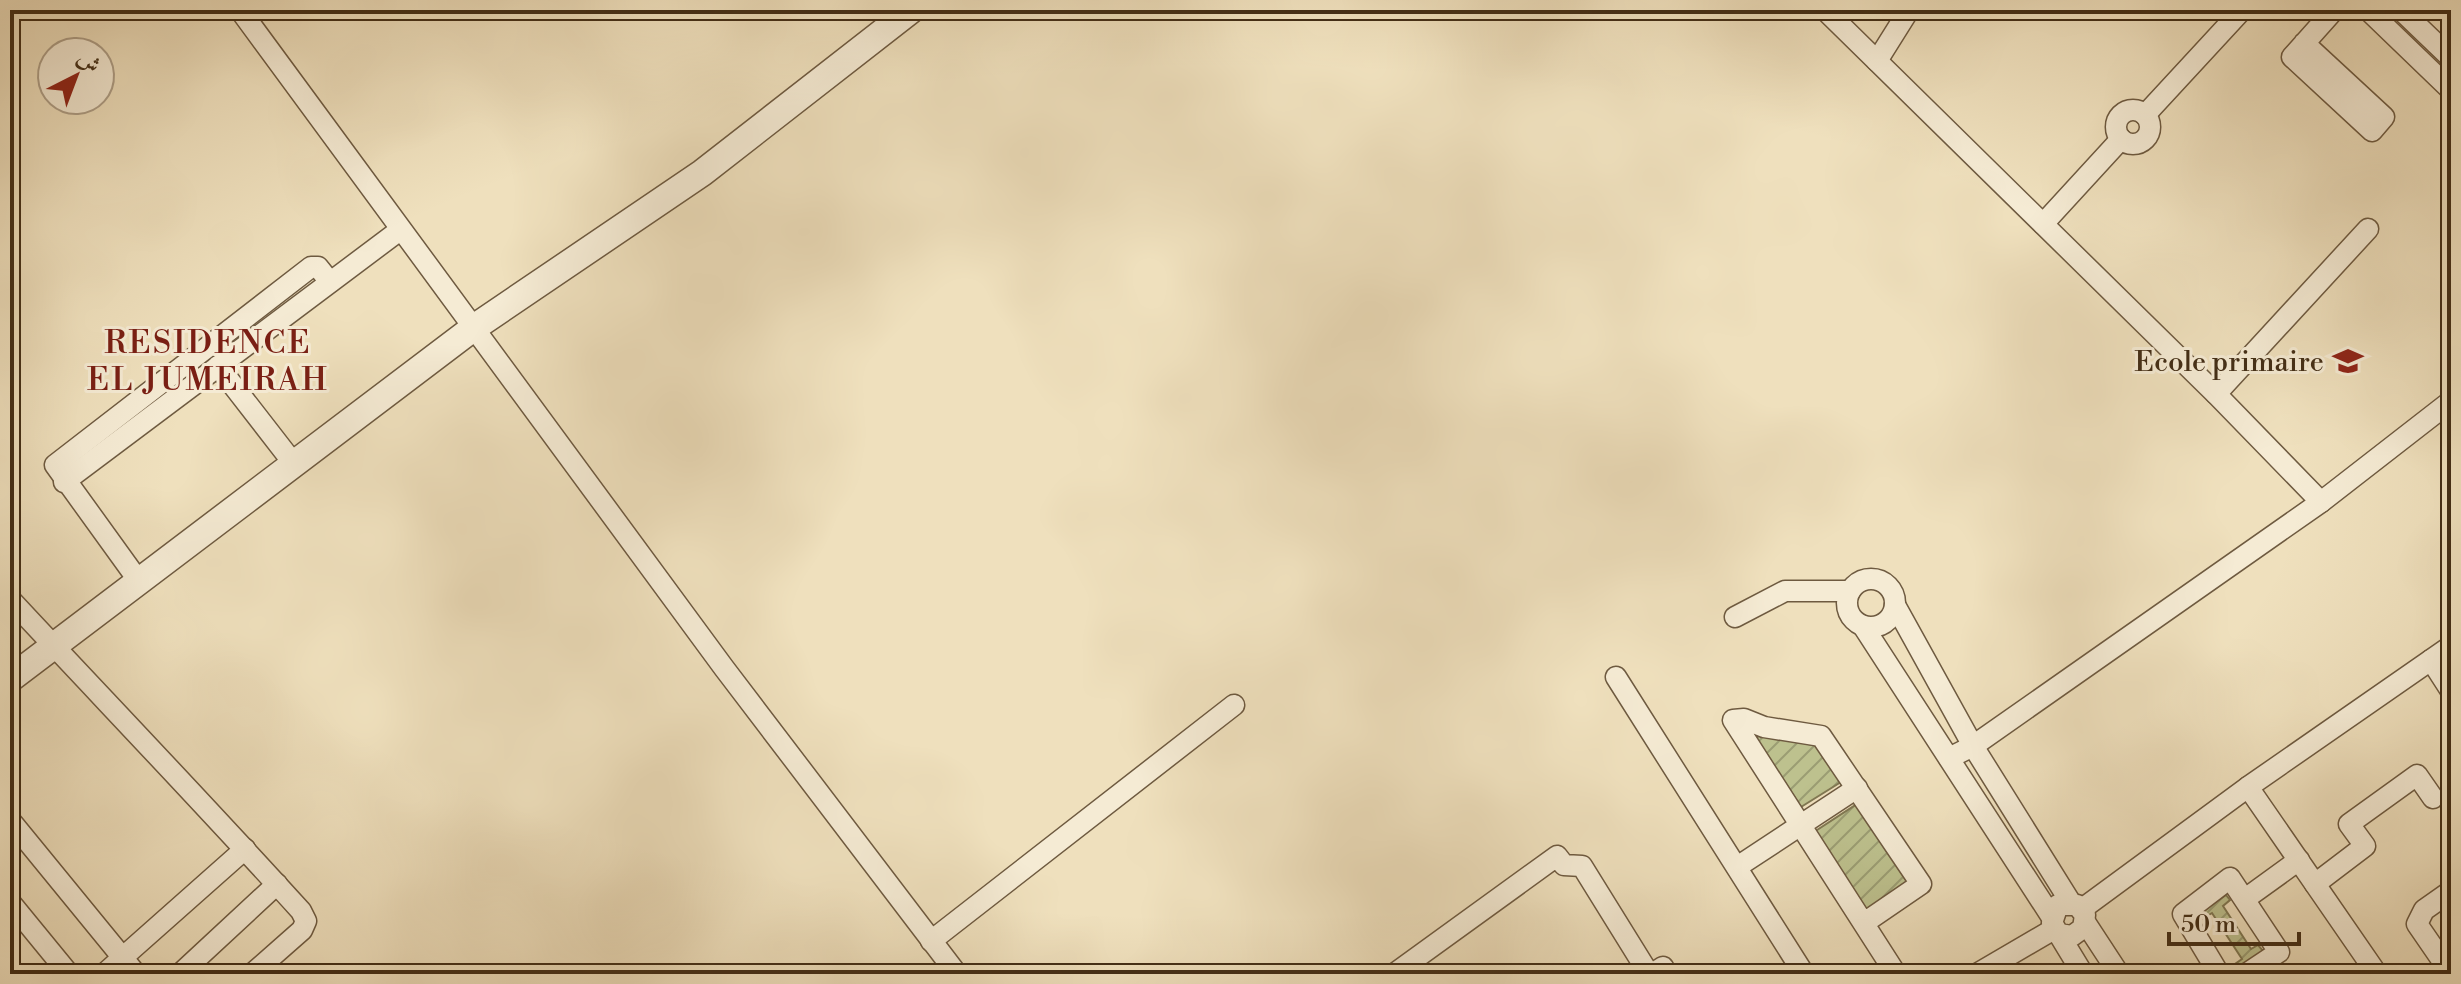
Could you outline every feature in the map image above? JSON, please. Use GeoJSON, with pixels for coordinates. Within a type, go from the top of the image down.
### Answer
{"type":"FeatureCollection","features":[{"type":"Feature","properties":{"kind":"street"},"geometry":{"type":"LineString","coordinates":[[240,10],[472,329],[957,974]]}},
{"type":"Feature","properties":{"kind":"street"},"geometry":{"type":"LineString","coordinates":[[10,679],[472,329],[702,173],[911,10]]}},
{"type":"Feature","properties":{"kind":"street"},"geometry":{"type":"LineString","coordinates":[[1825,10],[2216,394],[2321,502]]}},
{"type":"Feature","properties":{"kind":"street"},"geometry":{"type":"LineString","coordinates":[[1877,61],[1909,10]]}},
{"type":"Feature","properties":{"kind":"street"},"geometry":{"type":"LineString","coordinates":[[2043,224],[2121,139],[2135,144],[2148,136],[2149,121],[2145,115],[2242,10]]}},
{"type":"Feature","properties":{"kind":"street"},"geometry":{"type":"LineString","coordinates":[[2304,43],[2384,117],[2372,131],[2292,57],[2304,43],[2334,10]]}},
{"type":"Feature","properties":{"kind":"street"},"geometry":{"type":"LineString","coordinates":[[2368,10],[2451,90]]}},
{"type":"Feature","properties":{"kind":"street"},"geometry":{"type":"LineString","coordinates":[[2401,10],[2451,58]]}},
{"type":"Feature","properties":{"kind":"street"},"geometry":{"type":"LineString","coordinates":[[2216,394],[2368,229]]}},
{"type":"Feature","properties":{"kind":"street"},"geometry":{"type":"LineString","coordinates":[[64,482],[400,230]]}},
{"type":"Feature","properties":{"kind":"street"},"geometry":{"type":"LineString","coordinates":[[138,580],[64,482],[55,469],[56,464],[311,267],[318,267],[330,282]]}},
{"type":"Feature","properties":{"kind":"street"},"geometry":{"type":"LineString","coordinates":[[218,366],[294,464]]}},
{"type":"Feature","properties":{"kind":"street"},"geometry":{"type":"LineString","coordinates":[[1949,758],[1973,746],[2321,502],[2451,401]]}},
{"type":"Feature","properties":{"kind":"street"},"geometry":{"type":"LineString","coordinates":[[2083,974],[1949,758],[1863,626],[1848,611],[1850,591],[1858,583],[1878,580],[1888,586],[1895,605],[1973,746],[2119,974]]}},
{"type":"Feature","properties":{"kind":"street"},"geometry":{"type":"LineString","coordinates":[[1735,617],[1785,591],[1850,591]]}},
{"type":"Feature","properties":{"kind":"street"},"geometry":{"type":"LineString","coordinates":[[10,599],[301,911],[306,921],[302,930],[252,974]]}},
{"type":"Feature","properties":{"kind":"street"},"geometry":{"type":"LineString","coordinates":[[1863,626],[1884,623],[1895,605]]}},
{"type":"Feature","properties":{"kind":"street"},"geometry":{"type":"LineString","coordinates":[[2055,926],[2072,936],[2079,911],[2248,787],[2451,646]]}},
{"type":"Feature","properties":{"kind":"street"},"geometry":{"type":"LineString","coordinates":[[2431,660],[2451,691]]}},
{"type":"Feature","properties":{"kind":"street"},"geometry":{"type":"LineString","coordinates":[[1616,677],[1804,974]]}},
{"type":"Feature","properties":{"kind":"street"},"geometry":{"type":"LineString","coordinates":[[931,941],[1234,705]]}},
{"type":"Feature","properties":{"kind":"street"},"geometry":{"type":"LineString","coordinates":[[1864,923],[1921,884],[1821,736],[1775,730],[1744,719],[1733,720],[1896,974]]}},
{"type":"Feature","properties":{"kind":"street"},"geometry":{"type":"LineString","coordinates":[[2315,884],[2365,846],[2349,824],[2417,775],[2433,798]]}},
{"type":"Feature","properties":{"kind":"street"},"geometry":{"type":"LineString","coordinates":[[2248,787],[2377,974]]}},
{"type":"Feature","properties":{"kind":"street"},"geometry":{"type":"LineString","coordinates":[[1737,867],[1857,788]]}},
{"type":"Feature","properties":{"kind":"street"},"geometry":{"type":"LineString","coordinates":[[10,820],[129,967]]}},
{"type":"Feature","properties":{"kind":"street"},"geometry":{"type":"LineString","coordinates":[[104,974],[129,967],[245,849]]}},
{"type":"Feature","properties":{"kind":"street"},"geometry":{"type":"LineString","coordinates":[[1394,974],[1557,856],[1564,865],[1582,866],[1650,974],[1663,967],[1667,974]]}},
{"type":"Feature","properties":{"kind":"street"},"geometry":{"type":"LineString","coordinates":[[2245,899],[2299,860]]}},
{"type":"Feature","properties":{"kind":"street"},"geometry":{"type":"LineString","coordinates":[[2219,974],[2183,914],[2230,878],[2279,952],[2246,974]]}},
{"type":"Feature","properties":{"kind":"street"},"geometry":{"type":"LineString","coordinates":[[180,974],[277,884]]}},
{"type":"Feature","properties":{"kind":"street"},"geometry":{"type":"LineString","coordinates":[[2449,972],[2417,924],[2424,910],[2451,891]]}},
{"type":"Feature","properties":{"kind":"street"},"geometry":{"type":"LineString","coordinates":[[10,902],[69,974]]}},
{"type":"Feature","properties":{"kind":"street"},"geometry":{"type":"LineString","coordinates":[[2055,926],[2058,905],[2079,911]]}},
{"type":"Feature","properties":{"kind":"street"},"geometry":{"type":"LineString","coordinates":[[1977,974],[2055,926]]}},
{"type":"Feature","properties":{"kind":"green space"},"geometry":{"type":"Polygon","coordinates":[[[1758,733],[1817,746],[1841,782],[1801,807],[1757,740],[1758,733]]]}},
{"type":"Feature","properties":{"kind":"green space"},"geometry":{"type":"Polygon","coordinates":[[[1857,804],[1908,883],[1866,911],[1814,832],[1857,804]]]}},
{"type":"Feature","properties":{"kind":"green space"},"geometry":{"type":"Polygon","coordinates":[[[2226,895],[2230,900],[2223,906],[2251,949],[2258,945],[2264,952],[2235,971],[2232,966],[2242,959],[2212,913],[2202,919],[2199,913],[2226,895]]]}},
{"type":"Feature","properties":{"kind":"place","name":"Ecole primaire"},"geometry":{"type":"Point","coordinates":[2348,361]}},
{"type":"Feature","properties":{"kind":"district","name":"RESIDENCE EL JUMEIRAH"},"geometry":{"type":"Point","coordinates":[208,360]}}]}
